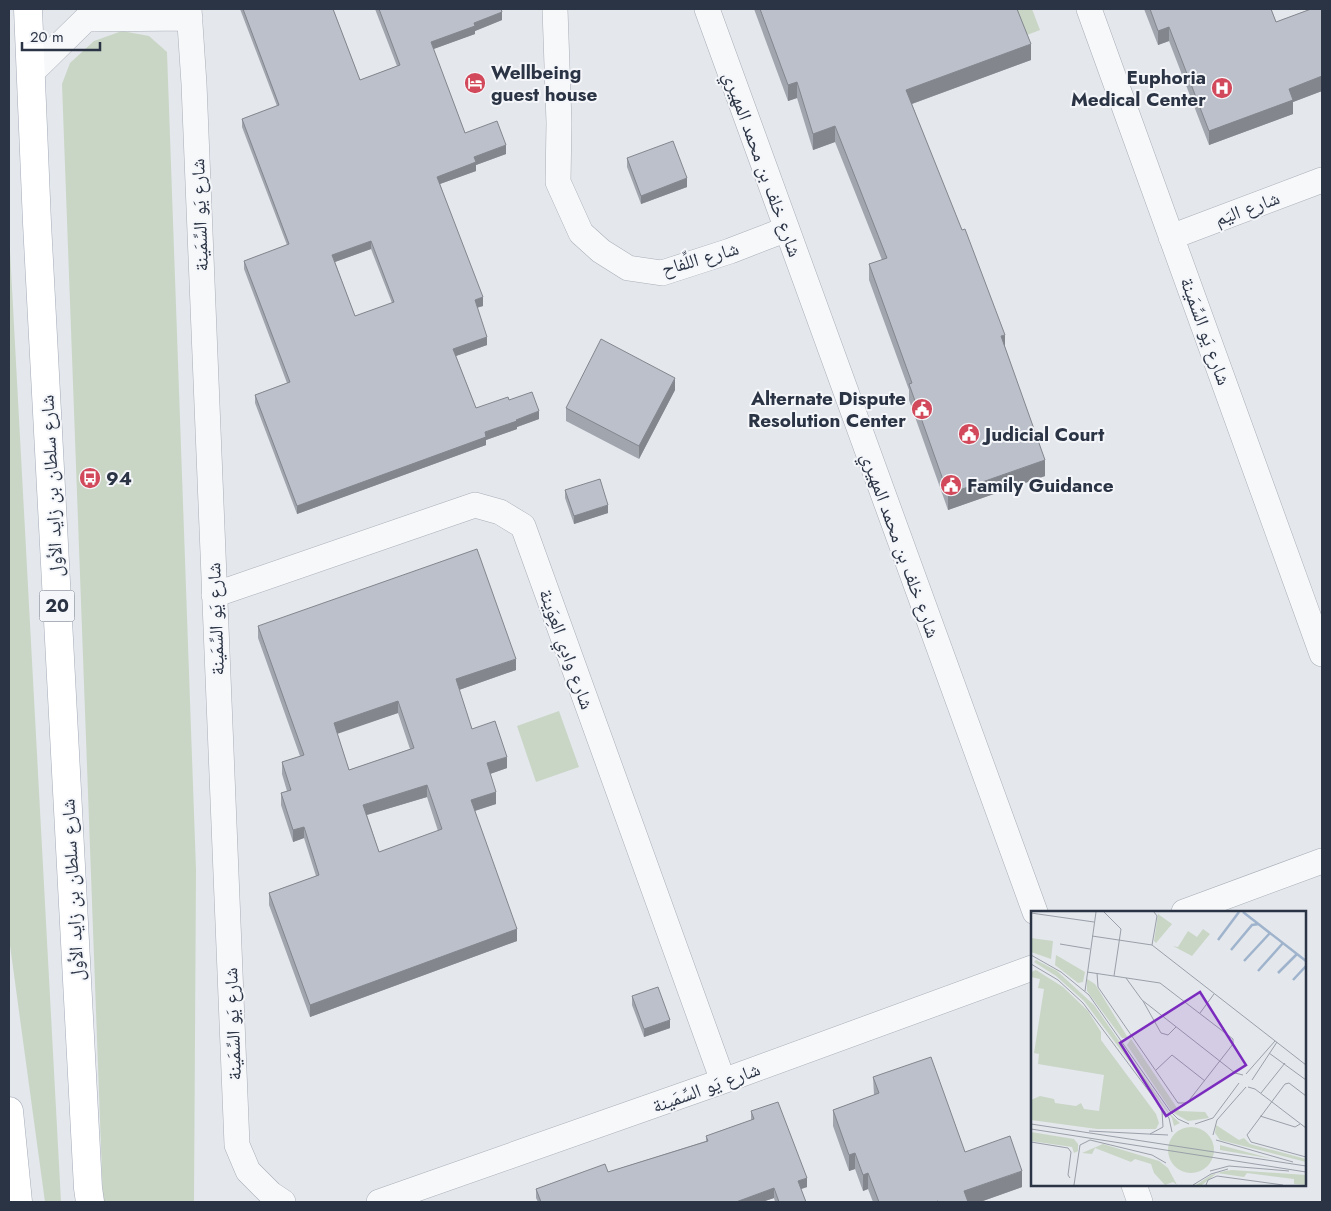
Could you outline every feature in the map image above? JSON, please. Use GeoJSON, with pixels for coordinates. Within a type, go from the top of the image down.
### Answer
{"type":"FeatureCollection","features":[{"type":"Feature","properties":{"kind":"main road","name":"شارع سلطان بن زايد الأول"},"geometry":{"type":"LineString","coordinates":[[28,9],[90,1202]]}},
{"type":"Feature","properties":{"kind":"main road"},"geometry":{"type":"LineString","coordinates":[[9,1111],[18,1202]]}},
{"type":"Feature","properties":{"kind":"street","name":"شارع اللِّفاح"},"geometry":{"type":"LineString","coordinates":[[556,9],[559,122],[558,182],[581,233],[601,251],[628,268],[662,273],[730,251],[787,229]]}},
{"type":"Feature","properties":{"kind":"street","name":"شارع خلف بن محمد المهيري"},"geometry":{"type":"LineString","coordinates":[[707,9],[1035,911]]}},
{"type":"Feature","properties":{"kind":"street","name":"شارع يَو السِّمَينة"},"geometry":{"type":"LineString","coordinates":[[1089,9],[1322,654]]}},
{"type":"Feature","properties":{"kind":"street","name":"شارع يَو السِّمَينة"},"geometry":{"type":"LineString","coordinates":[[30,74],[82,14],[190,14],[237,1145],[248,1171],[271,1194],[283,1202]]}},
{"type":"Feature","properties":{"kind":"street","name":"شارع اليَم"},"geometry":{"type":"LineString","coordinates":[[1171,236],[1322,180]]}},
{"type":"Feature","properties":{"kind":"street","name":"شارع وادِي العِوَينة"},"geometry":{"type":"LineString","coordinates":[[214,595],[476,505],[500,512],[523,526],[723,1081]]}},
{"type":"Feature","properties":{"kind":"street"},"geometry":{"type":"LineString","coordinates":[[1187,911],[1322,861]]}},
{"type":"Feature","properties":{"kind":"street","name":"شارع يَو السِّمَينة"},"geometry":{"type":"LineString","coordinates":[[379,1202],[723,1081],[1031,968]]}},
{"type":"Feature","properties":{"kind":"street"},"geometry":{"type":"LineString","coordinates":[[1134,1186],[1140,1202]]}},
{"type":"Feature","properties":{"kind":"green space"},"geometry":{"type":"Polygon","coordinates":[[[1017,9],[1032,9],[1040,30],[1027,35],[1017,9]]]}},
{"type":"Feature","properties":{"kind":"green space"},"geometry":{"type":"Polygon","coordinates":[[[122,31],[149,36],[167,52],[196,870],[194,1202],[103,1202],[62,84],[70,63],[94,41],[122,31]]]}},
{"type":"Feature","properties":{"kind":"green space"},"geometry":{"type":"Polygon","coordinates":[[[9,232],[61,1202],[45,1202],[9,938],[9,232]]]}},
{"type":"Feature","properties":{"kind":"green space"},"geometry":{"type":"Polygon","coordinates":[[[559,711],[579,767],[536,782],[517,726],[559,711]]]}},
{"type":"Feature","properties":{"kind":"building"},"geometry":{"type":"Polygon","coordinates":[[[243,9],[333,9],[360,80],[400,65],[379,9],[501,9],[502,12],[474,23],[475,26],[431,42],[465,133],[497,121],[506,145],[474,157],[476,162],[437,177],[483,297],[475,300],[487,337],[453,349],[476,408],[508,397],[509,400],[532,392],[539,411],[485,432],[486,437],[297,506],[255,395],[290,382],[244,261],[289,244],[242,119],[279,105],[243,9]],[[371,241],[332,255],[355,316],[394,302],[371,241]]]}},
{"type":"Feature","properties":{"kind":"building"},"geometry":{"type":"Polygon","coordinates":[[[760,9],[1017,9],[1031,44],[906,90],[962,230],[965,229],[1005,335],[1001,336],[1045,460],[948,494],[909,384],[912,383],[869,264],[887,258],[835,126],[813,134],[797,82],[788,85],[760,9]]]}},
{"type":"Feature","properties":{"kind":"building"},"geometry":{"type":"Polygon","coordinates":[[[1150,9],[1271,9],[1276,22],[1311,9],[1322,9],[1322,76],[1289,89],[1293,100],[1209,131],[1169,27],[1158,31],[1150,9]]]}},
{"type":"Feature","properties":{"kind":"building"},"geometry":{"type":"Polygon","coordinates":[[[673,141],[687,178],[641,196],[627,158],[673,141]]]}},
{"type":"Feature","properties":{"kind":"building"},"geometry":{"type":"Polygon","coordinates":[[[601,339],[675,378],[639,446],[566,408],[601,339]]]}},
{"type":"Feature","properties":{"kind":"building"},"geometry":{"type":"Polygon","coordinates":[[[600,479],[608,505],[574,516],[565,490],[600,479]]]}},
{"type":"Feature","properties":{"kind":"building"},"geometry":{"type":"Polygon","coordinates":[[[477,549],[516,659],[456,679],[472,729],[495,721],[507,757],[487,763],[496,792],[471,800],[517,929],[310,1005],[269,893],[319,875],[304,827],[293,830],[281,793],[291,790],[282,762],[304,755],[258,626],[477,549]],[[398,701],[334,723],[349,770],[414,748],[398,701]],[[427,785],[363,805],[379,852],[442,829],[427,785]]]}},
{"type":"Feature","properties":{"kind":"building"},"geometry":{"type":"Polygon","coordinates":[[[658,987],[670,1020],[644,1029],[632,996],[658,987]]]}},
{"type":"Feature","properties":{"kind":"building"},"geometry":{"type":"Polygon","coordinates":[[[931,1057],[965,1152],[1010,1136],[1022,1171],[964,1191],[968,1202],[879,1202],[868,1173],[863,1175],[855,1153],[849,1155],[833,1110],[879,1093],[873,1077],[931,1057]]]}},
{"type":"Feature","properties":{"kind":"building"},"geometry":{"type":"Polygon","coordinates":[[[778,1102],[807,1178],[798,1181],[806,1202],[779,1202],[774,1188],[736,1202],[541,1202],[536,1189],[605,1164],[608,1172],[708,1141],[706,1136],[754,1119],[751,1111],[778,1102]]]}},
{"type":"Feature","properties":{"kind":"place","name":"Wellbeing guest house"},"geometry":{"type":"Point","coordinates":[475,83]}},
{"type":"Feature","properties":{"kind":"place","name":"Euphoria Medical Center"},"geometry":{"type":"Point","coordinates":[1222,88]}},
{"type":"Feature","properties":{"kind":"place","name":"Alternate Dispute Resolution Center"},"geometry":{"type":"Point","coordinates":[922,409]}},
{"type":"Feature","properties":{"kind":"place","name":"Judicial Court"},"geometry":{"type":"Point","coordinates":[969,434]}},
{"type":"Feature","properties":{"kind":"place","name":"94"},"geometry":{"type":"Point","coordinates":[90,478]}},
{"type":"Feature","properties":{"kind":"place","name":"Family Guidance"},"geometry":{"type":"Point","coordinates":[951,485]}}]}
